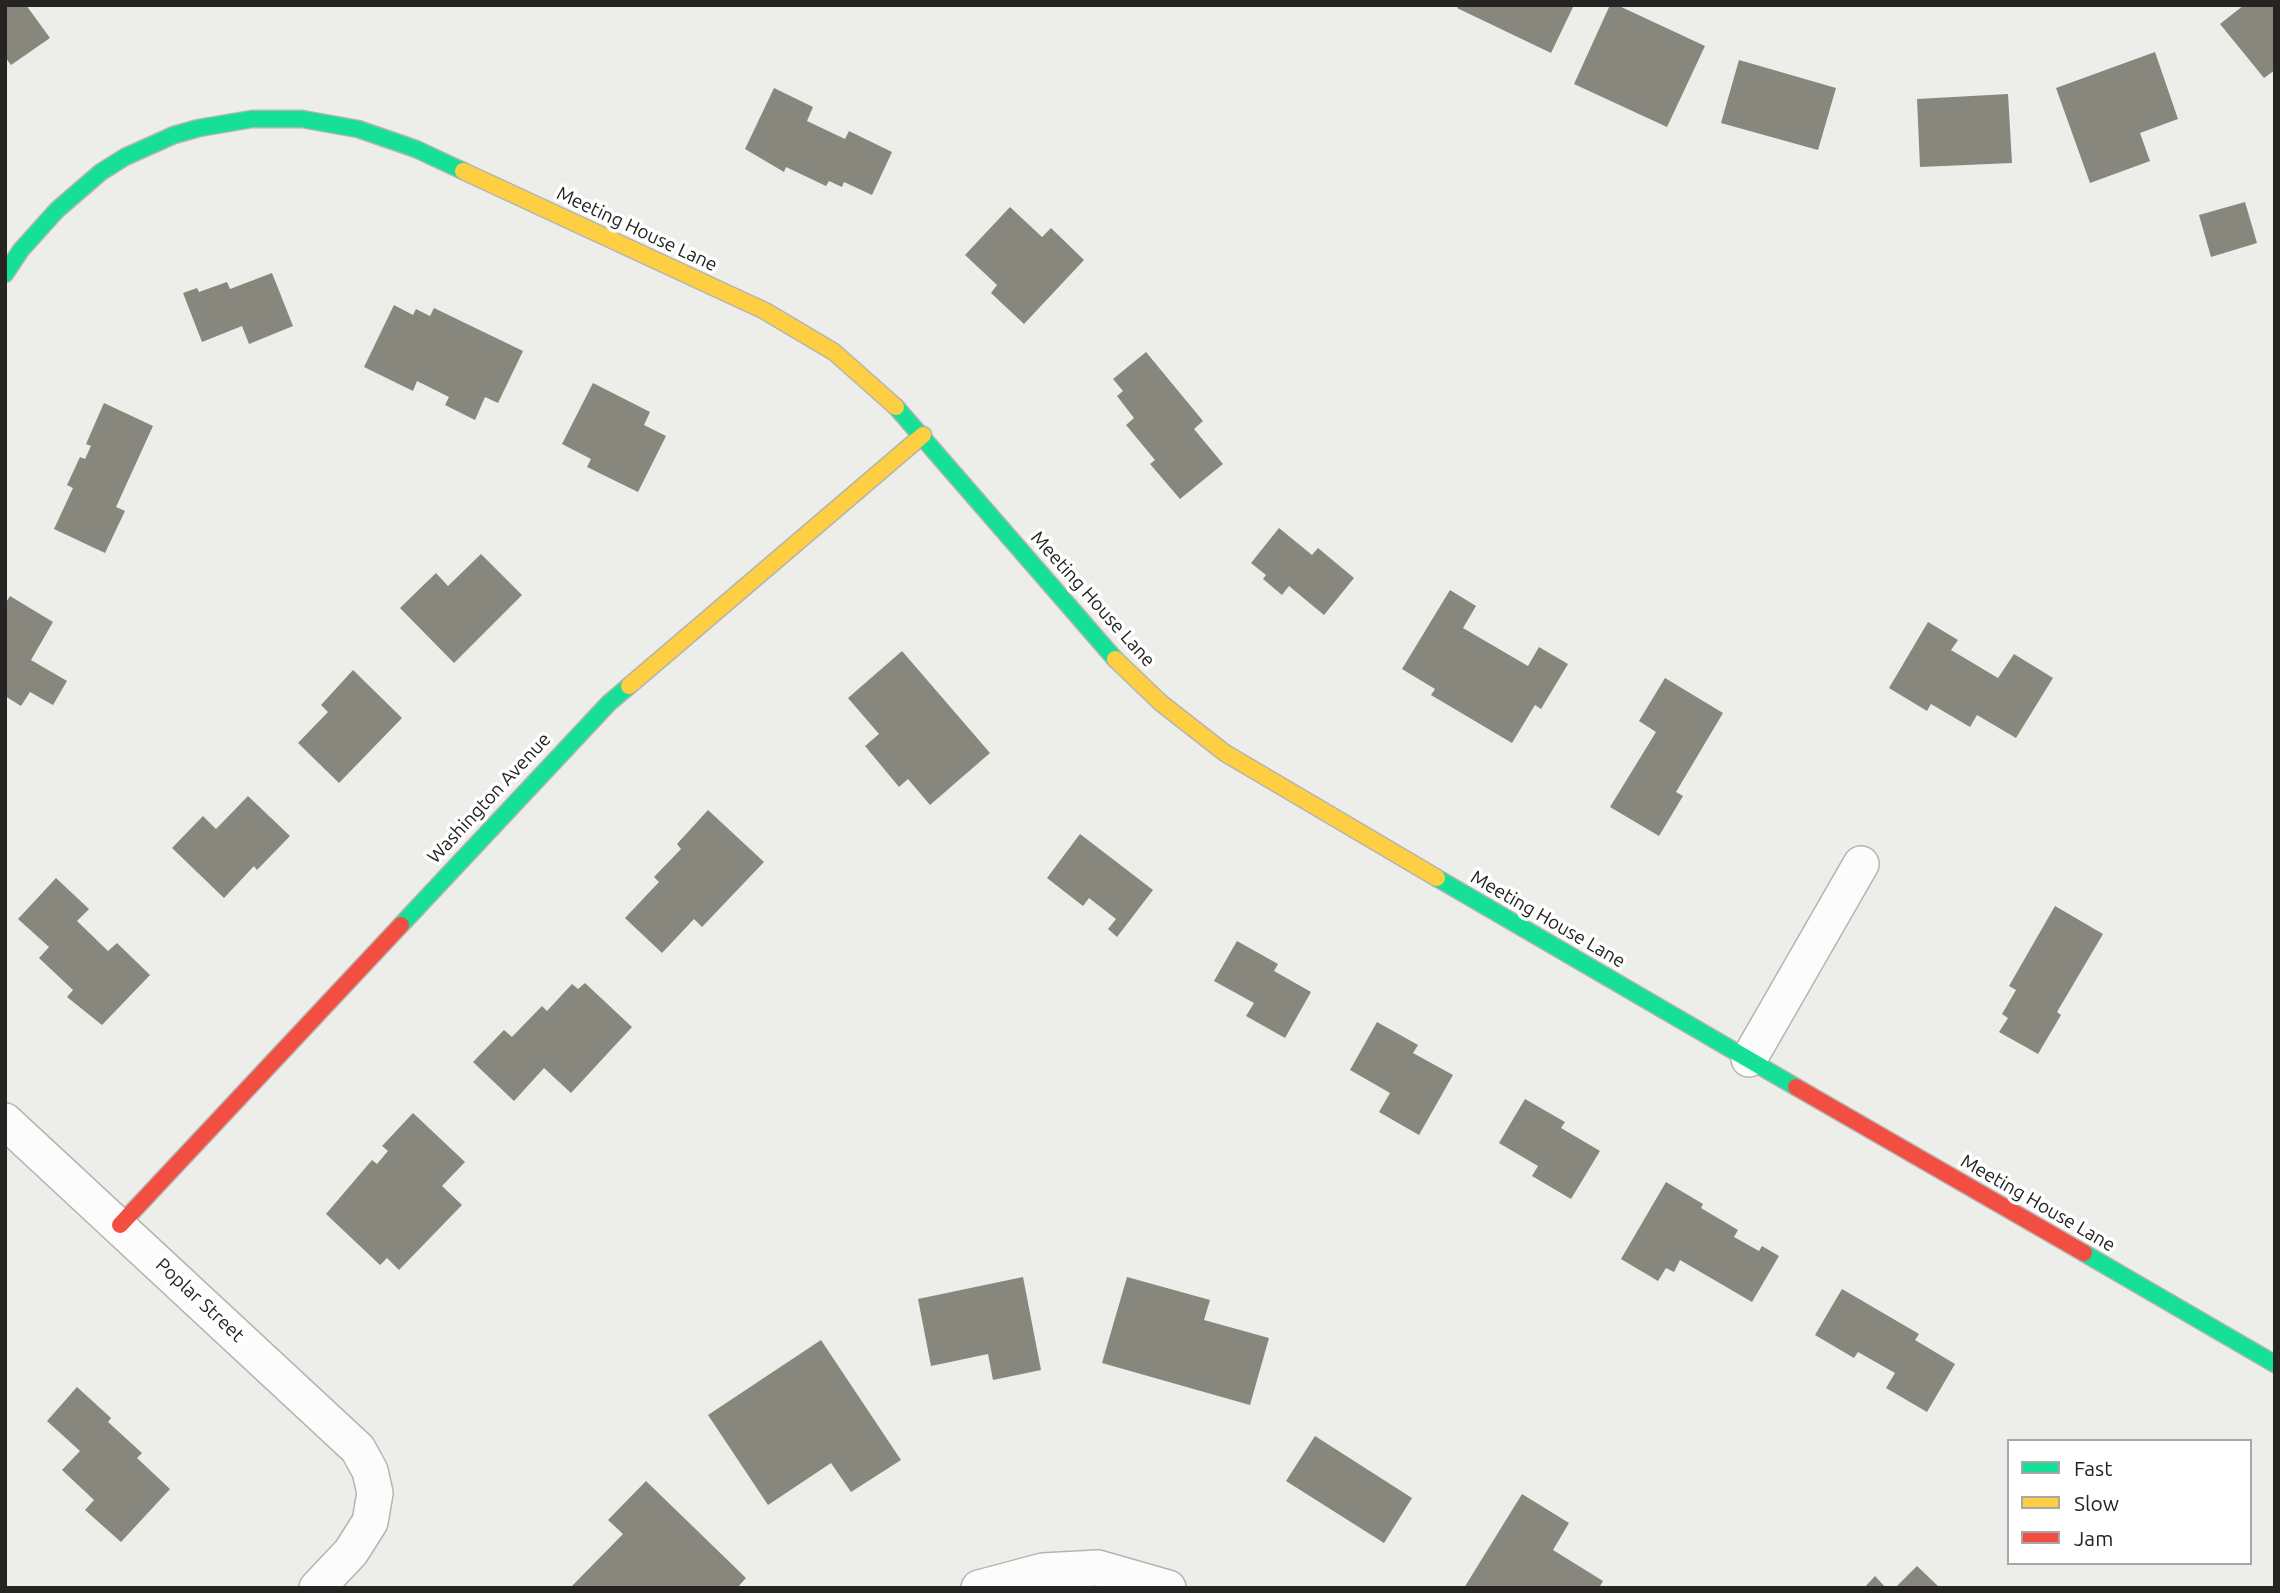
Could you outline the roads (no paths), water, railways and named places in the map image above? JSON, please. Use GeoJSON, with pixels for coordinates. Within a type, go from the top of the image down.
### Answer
{"type":"FeatureCollection","features":[{"type":"Feature","properties":{"kind":"street","name":"Meeting House Lane"},"geometry":{"type":"LineString","coordinates":[[5,274],[36,231],[78,190],[101,172],[149,145],[174,135],[225,122],[278,118],[358,129],[416,149],[790,323],[842,359],[923,435],[1106,651],[1194,731],[1293,795],[2275,1364]]}},
{"type":"Feature","properties":{"kind":"street","name":"Washington Avenue"},"geometry":{"type":"LineString","coordinates":[[120,1225],[541,772],[609,703],[923,435]]}},
{"type":"Feature","properties":{"kind":"street"},"geometry":{"type":"LineString","coordinates":[[1749,1059],[1861,864]]}},
{"type":"Feature","properties":{"kind":"street","name":"Poplar Street"},"geometry":{"type":"LineString","coordinates":[[5,1121],[120,1225],[341,1431],[358,1450],[370,1471],[375,1493],[370,1522],[351,1552],[317,1588]]}},
{"type":"Feature","properties":{"kind":"street"},"geometry":{"type":"LineString","coordinates":[[979,1588],[1043,1570],[1098,1568],[1168,1588]]}}]}
